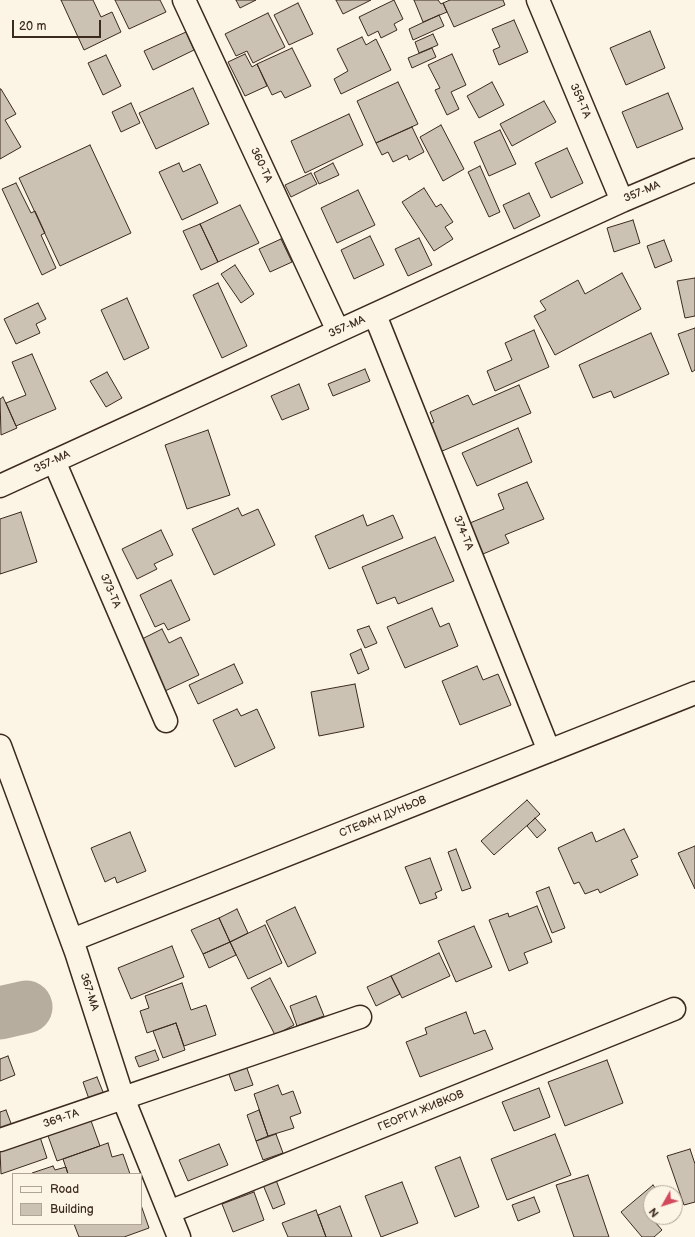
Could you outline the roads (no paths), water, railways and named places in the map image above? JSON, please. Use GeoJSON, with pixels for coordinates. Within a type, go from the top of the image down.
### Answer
{"type":"FeatureCollection","features":[{"type":"Feature","properties":{"kind":"street","name":"360-ТА"},"geometry":{"type":"LineString","coordinates":[[184,0],[338,331]]}},
{"type":"Feature","properties":{"kind":"street","name":"359-ТА"},"geometry":{"type":"LineString","coordinates":[[538,0],[622,201]]}},
{"type":"Feature","properties":{"kind":"street","name":"357-МА"},"geometry":{"type":"LineString","coordinates":[[0,486],[622,201],[695,170]]}},
{"type":"Feature","properties":{"kind":"street","name":"374-ТА"},"geometry":{"type":"LineString","coordinates":[[375,314],[550,751]]}},
{"type":"Feature","properties":{"kind":"street","name":"373-ТА"},"geometry":{"type":"LineString","coordinates":[[54,461],[166,721]]}},
{"type":"Feature","properties":{"kind":"street","name":"СТЕФАН ДУНЬОВ"},"geometry":{"type":"LineString","coordinates":[[74,946],[695,693]]}},
{"type":"Feature","properties":{"kind":"street","name":"367-МА"},"geometry":{"type":"LineString","coordinates":[[0,746],[74,946],[123,1098],[179,1237]]}},
{"type":"Feature","properties":{"kind":"street","name":"ГЕОРГИ ЖИВКОВ"},"geometry":{"type":"LineString","coordinates":[[169,1212],[674,1009]]}},
{"type":"Feature","properties":{"kind":"street"},"geometry":{"type":"LineString","coordinates":[[123,1098],[360,1016]]}},
{"type":"Feature","properties":{"kind":"street","name":"369-ТА"},"geometry":{"type":"LineString","coordinates":[[0,1140],[123,1098]]}},
{"type":"Feature","properties":{"kind":"waterway"},"geometry":{"type":"LineString","coordinates":[[0,1013],[26,1007]]}}]}
